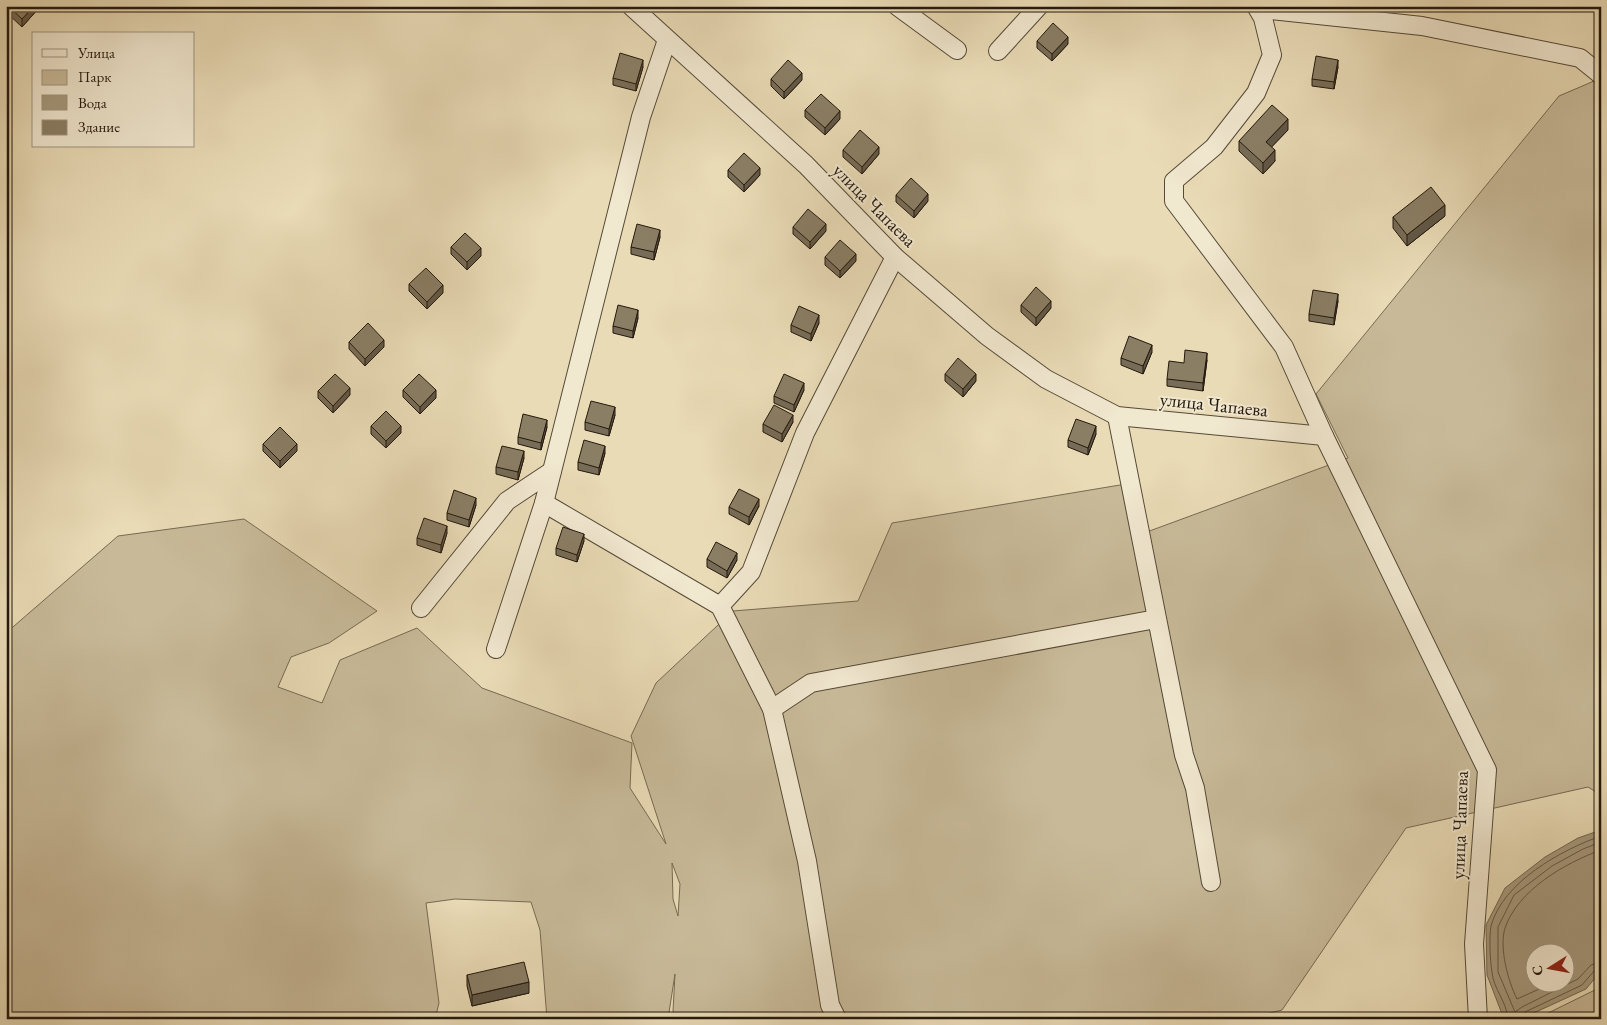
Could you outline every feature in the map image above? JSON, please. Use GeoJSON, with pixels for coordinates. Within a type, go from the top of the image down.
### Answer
{"type":"FeatureCollection","features":[{"type":"Feature","properties":{"kind":"street","name":"улица Чапаева"},"geometry":{"type":"LineString","coordinates":[[631,6],[806,165],[895,257],[987,336],[1046,379],[1117,416],[1324,436],[1487,770],[1474,944],[1478,1019]]}},
{"type":"Feature","properties":{"kind":"street"},"geometry":{"type":"LineString","coordinates":[[897,6],[957,50]]}},
{"type":"Feature","properties":{"kind":"street"},"geometry":{"type":"LineString","coordinates":[[998,52],[1039,6]]}},
{"type":"Feature","properties":{"kind":"street"},"geometry":{"type":"LineString","coordinates":[[1256,6],[1263,18],[1272,54],[1263,78],[1256,93],[1214,147],[1174,181],[1174,201],[1284,348],[1324,436]]}},
{"type":"Feature","properties":{"kind":"street"},"geometry":{"type":"LineString","coordinates":[[1267,6],[1272,10],[1422,26],[1580,58],[1601,75]]}},
{"type":"Feature","properties":{"kind":"street"},"geometry":{"type":"LineString","coordinates":[[496,649],[544,503],[641,117],[667,40]]}},
{"type":"Feature","properties":{"kind":"street"},"geometry":{"type":"LineString","coordinates":[[720,606],[751,572],[805,433],[895,257]]}},
{"type":"Feature","properties":{"kind":"street"},"geometry":{"type":"LineString","coordinates":[[1117,416],[1184,755],[1195,788],[1211,882]]}},
{"type":"Feature","properties":{"kind":"street"},"geometry":{"type":"LineString","coordinates":[[421,608],[507,501],[552,471]]}},
{"type":"Feature","properties":{"kind":"street"},"geometry":{"type":"LineString","coordinates":[[544,503],[720,606],[772,709],[807,861],[830,1005],[837,1019]]}},
{"type":"Feature","properties":{"kind":"street"},"geometry":{"type":"LineString","coordinates":[[772,709],[811,683],[1156,619]]}},
{"type":"Feature","properties":{"kind":"green space"},"geometry":{"type":"Polygon","coordinates":[[[1601,78],[1601,795],[1588,787],[1406,828],[1282,1010],[1245,1019],[676,1019],[673,1011],[675,974],[668,1019],[547,1019],[540,930],[531,902],[455,899],[426,903],[439,1003],[435,1019],[6,1019],[6,633],[118,536],[244,519],[377,611],[329,643],[291,657],[278,687],[322,703],[340,660],[417,628],[482,688],[632,743],[630,788],[666,844],[631,736],[656,683],[733,611],[858,601],[892,523],[1138,482],[1144,533],[1348,458],[1316,394],[1559,96],[1601,78]],[[672,863],[673,899],[678,916],[680,884],[672,863]]]}},
{"type":"Feature","properties":{"kind":"green space"},"geometry":{"type":"Polygon","coordinates":[[[1601,987],[1601,1019],[1536,1019],[1601,987]]]}},
{"type":"Feature","properties":{"kind":"water"},"geometry":{"type":"Polygon","coordinates":[[[1601,830],[1601,971],[1586,989],[1525,1017],[1504,1019],[1487,975],[1486,925],[1505,888],[1545,857],[1578,838],[1601,830]]]}},
{"type":"Feature","properties":{"kind":"building"},"geometry":{"type":"Polygon","coordinates":[[[8,6],[34,6],[22,19],[8,6]]]}},
{"type":"Feature","properties":{"kind":"building"},"geometry":{"type":"Polygon","coordinates":[[[1053,23],[1068,37],[1052,54],[1037,41],[1053,23]]]}},
{"type":"Feature","properties":{"kind":"building"},"geometry":{"type":"Polygon","coordinates":[[[620,53],[643,60],[636,84],[613,78],[620,53]]]}},
{"type":"Feature","properties":{"kind":"building"},"geometry":{"type":"Polygon","coordinates":[[[1316,56],[1338,60],[1334,82],[1312,79],[1316,56]]]}},
{"type":"Feature","properties":{"kind":"building"},"geometry":{"type":"Polygon","coordinates":[[[788,60],[802,73],[784,92],[771,79],[788,60]]]}},
{"type":"Feature","properties":{"kind":"building"},"geometry":{"type":"Polygon","coordinates":[[[821,94],[840,111],[825,128],[805,110],[821,94]]]}},
{"type":"Feature","properties":{"kind":"building"},"geometry":{"type":"Polygon","coordinates":[[[1272,105],[1288,119],[1266,142],[1275,150],[1263,163],[1239,141],[1272,105]]]}},
{"type":"Feature","properties":{"kind":"building"},"geometry":{"type":"Polygon","coordinates":[[[860,130],[879,147],[862,167],[843,150],[860,130]]]}},
{"type":"Feature","properties":{"kind":"building"},"geometry":{"type":"Polygon","coordinates":[[[744,153],[760,168],[744,185],[728,170],[744,153]]]}},
{"type":"Feature","properties":{"kind":"building"},"geometry":{"type":"Polygon","coordinates":[[[911,178],[928,194],[914,211],[896,195],[911,178]]]}},
{"type":"Feature","properties":{"kind":"building"},"geometry":{"type":"Polygon","coordinates":[[[1431,187],[1445,205],[1407,235],[1393,217],[1431,187]]]}},
{"type":"Feature","properties":{"kind":"building"},"geometry":{"type":"Polygon","coordinates":[[[808,209],[826,224],[810,242],[793,227],[808,209]]]}},
{"type":"Feature","properties":{"kind":"building"},"geometry":{"type":"Polygon","coordinates":[[[637,224],[660,230],[654,252],[631,247],[637,224]]]}},
{"type":"Feature","properties":{"kind":"building"},"geometry":{"type":"Polygon","coordinates":[[[465,233],[481,248],[467,262],[451,247],[465,233]]]}},
{"type":"Feature","properties":{"kind":"building"},"geometry":{"type":"Polygon","coordinates":[[[840,240],[856,254],[840,271],[825,257],[840,240]]]}},
{"type":"Feature","properties":{"kind":"building"},"geometry":{"type":"Polygon","coordinates":[[[426,268],[443,285],[427,302],[409,284],[426,268]]]}},
{"type":"Feature","properties":{"kind":"building"},"geometry":{"type":"Polygon","coordinates":[[[1036,287],[1051,301],[1036,318],[1021,305],[1036,287]]]}},
{"type":"Feature","properties":{"kind":"building"},"geometry":{"type":"Polygon","coordinates":[[[1313,290],[1338,294],[1334,318],[1309,314],[1313,290]]]}},
{"type":"Feature","properties":{"kind":"building"},"geometry":{"type":"Polygon","coordinates":[[[618,305],[638,310],[633,331],[613,326],[618,305]]]}},
{"type":"Feature","properties":{"kind":"building"},"geometry":{"type":"Polygon","coordinates":[[[799,306],[819,315],[811,334],[791,325],[799,306]]]}},
{"type":"Feature","properties":{"kind":"building"},"geometry":{"type":"Polygon","coordinates":[[[368,323],[384,340],[365,359],[349,342],[368,323]]]}},
{"type":"Feature","properties":{"kind":"building"},"geometry":{"type":"Polygon","coordinates":[[[1129,336],[1152,345],[1143,366],[1121,358],[1129,336]]]}},
{"type":"Feature","properties":{"kind":"building"},"geometry":{"type":"Polygon","coordinates":[[[1185,350],[1207,353],[1203,383],[1167,379],[1169,361],[1184,363],[1185,350]]]}},
{"type":"Feature","properties":{"kind":"building"},"geometry":{"type":"Polygon","coordinates":[[[958,358],[976,374],[963,389],[945,374],[958,358]]]}},
{"type":"Feature","properties":{"kind":"building"},"geometry":{"type":"Polygon","coordinates":[[[335,374],[350,388],[333,406],[318,391],[335,374]]]}},
{"type":"Feature","properties":{"kind":"building"},"geometry":{"type":"Polygon","coordinates":[[[419,374],[436,390],[420,407],[403,390],[419,374]]]}},
{"type":"Feature","properties":{"kind":"building"},"geometry":{"type":"Polygon","coordinates":[[[784,374],[804,383],[794,405],[774,396],[784,374]]]}},
{"type":"Feature","properties":{"kind":"building"},"geometry":{"type":"Polygon","coordinates":[[[591,401],[615,407],[609,429],[585,422],[591,401]]]}},
{"type":"Feature","properties":{"kind":"building"},"geometry":{"type":"Polygon","coordinates":[[[774,405],[793,415],[782,434],[763,424],[774,405]]]}},
{"type":"Feature","properties":{"kind":"building"},"geometry":{"type":"Polygon","coordinates":[[[386,411],[401,426],[386,441],[371,426],[386,411]]]}},
{"type":"Feature","properties":{"kind":"building"},"geometry":{"type":"Polygon","coordinates":[[[523,414],[547,420],[541,443],[518,437],[523,414]]]}},
{"type":"Feature","properties":{"kind":"building"},"geometry":{"type":"Polygon","coordinates":[[[1076,419],[1096,426],[1088,448],[1068,440],[1076,419]]]}},
{"type":"Feature","properties":{"kind":"building"},"geometry":{"type":"Polygon","coordinates":[[[280,427],[297,444],[280,461],[263,444],[280,427]]]}},
{"type":"Feature","properties":{"kind":"building"},"geometry":{"type":"Polygon","coordinates":[[[584,440],[605,446],[599,468],[578,462],[584,440]]]}},
{"type":"Feature","properties":{"kind":"building"},"geometry":{"type":"Polygon","coordinates":[[[502,446],[524,451],[518,472],[496,467],[502,446]]]}},
{"type":"Feature","properties":{"kind":"building"},"geometry":{"type":"Polygon","coordinates":[[[739,489],[759,499],[749,517],[729,507],[739,489]]]}},
{"type":"Feature","properties":{"kind":"building"},"geometry":{"type":"Polygon","coordinates":[[[454,490],[476,498],[469,520],[447,513],[454,490]]]}},
{"type":"Feature","properties":{"kind":"building"},"geometry":{"type":"Polygon","coordinates":[[[424,518],[447,526],[441,545],[417,538],[424,518]]]}},
{"type":"Feature","properties":{"kind":"building"},"geometry":{"type":"Polygon","coordinates":[[[563,527],[584,534],[577,555],[556,548],[563,527]]]}},
{"type":"Feature","properties":{"kind":"building"},"geometry":{"type":"Polygon","coordinates":[[[716,542],[737,553],[727,571],[707,559],[716,542]]]}},
{"type":"Feature","properties":{"kind":"building"},"geometry":{"type":"Polygon","coordinates":[[[524,962],[529,982],[472,995],[467,975],[524,962]]]}}]}
